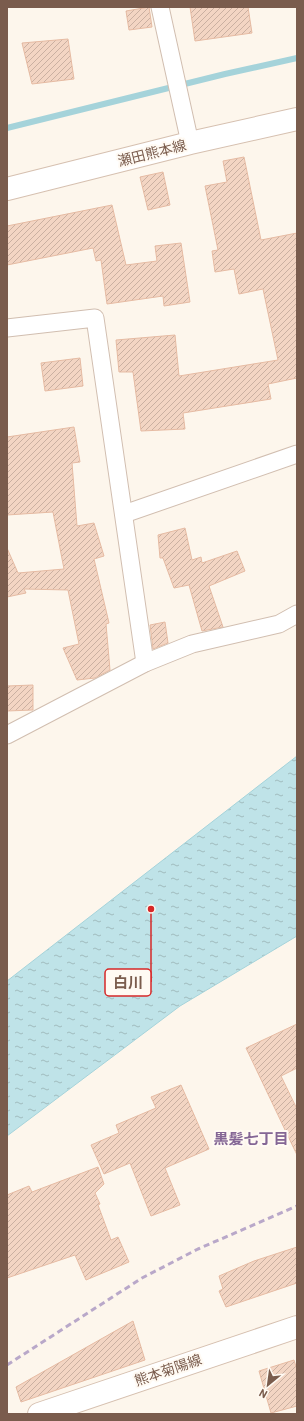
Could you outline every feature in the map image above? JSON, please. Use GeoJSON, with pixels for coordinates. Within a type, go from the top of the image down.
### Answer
{"type":"FeatureCollection","features":[{"type":"Feature","properties":{"kind":"main road","name":"瀬田熊本線"},"geometry":{"type":"LineString","coordinates":[[7,189],[190,143],[297,119]]}},
{"type":"Feature","properties":{"kind":"main road","name":"熊本菊陽線"},"geometry":{"type":"LineString","coordinates":[[39,1414],[297,1327]]}},
{"type":"Feature","properties":{"kind":"street"},"geometry":{"type":"LineString","coordinates":[[160,7],[190,143]]}},
{"type":"Feature","properties":{"kind":"street"},"geometry":{"type":"LineString","coordinates":[[7,328],[95,318],[145,663]]}},
{"type":"Feature","properties":{"kind":"street"},"geometry":{"type":"LineString","coordinates":[[124,514],[297,454]]}},
{"type":"Feature","properties":{"kind":"street"},"geometry":{"type":"LineString","coordinates":[[7,735],[145,663],[192,644],[279,624],[297,614]]}},
{"type":"Feature","properties":{"kind":"water"},"geometry":{"type":"Polygon","coordinates":[[[297,756],[297,936],[180,1006],[7,1136],[7,981],[297,756]]]}},
{"type":"Feature","properties":{"kind":"building"},"geometry":{"type":"Polygon","coordinates":[[[149,7],[152,27],[129,30],[126,11],[149,7]]]}},
{"type":"Feature","properties":{"kind":"building"},"geometry":{"type":"Polygon","coordinates":[[[190,7],[248,7],[252,33],[195,41],[190,7]]]}},
{"type":"Feature","properties":{"kind":"building"},"geometry":{"type":"Polygon","coordinates":[[[68,39],[74,79],[32,84],[22,43],[68,39]]]}},
{"type":"Feature","properties":{"kind":"building"},"geometry":{"type":"Polygon","coordinates":[[[244,157],[261,240],[297,233],[297,378],[268,384],[271,399],[183,413],[185,429],[141,431],[133,372],[119,372],[116,340],[175,335],[179,376],[278,360],[263,289],[239,294],[234,269],[215,272],[212,251],[218,250],[205,186],[227,182],[223,161],[244,157]]]}},
{"type":"Feature","properties":{"kind":"building"},"geometry":{"type":"Polygon","coordinates":[[[163,172],[170,205],[148,210],[140,177],[163,172]]]}},
{"type":"Feature","properties":{"kind":"building"},"geometry":{"type":"Polygon","coordinates":[[[112,205],[126,265],[157,261],[155,246],[181,243],[190,302],[164,306],[163,296],[107,304],[101,260],[96,261],[93,248],[7,265],[7,226],[112,205]]]}},
{"type":"Feature","properties":{"kind":"building"},"geometry":{"type":"Polygon","coordinates":[[[80,358],[83,386],[45,391],[41,363],[80,358]]]}},
{"type":"Feature","properties":{"kind":"building"},"geometry":{"type":"Polygon","coordinates":[[[74,427],[80,462],[72,463],[77,526],[94,523],[104,556],[94,559],[109,623],[106,624],[110,670],[95,678],[77,680],[63,648],[79,644],[68,590],[24,589],[26,593],[7,597],[7,548],[18,573],[64,569],[53,512],[7,515],[7,437],[74,427]]]}},
{"type":"Feature","properties":{"kind":"building"},"geometry":{"type":"Polygon","coordinates":[[[185,528],[192,560],[201,557],[202,563],[237,551],[245,571],[209,586],[223,627],[202,631],[189,585],[174,588],[163,558],[160,558],[158,535],[185,528]]]}},
{"type":"Feature","properties":{"kind":"building"},"geometry":{"type":"Polygon","coordinates":[[[165,622],[168,643],[153,649],[150,625],[165,622]]]}},
{"type":"Feature","properties":{"kind":"building"},"geometry":{"type":"Polygon","coordinates":[[[33,685],[33,710],[7,711],[7,686],[33,685]]]}},
{"type":"Feature","properties":{"kind":"building"},"geometry":{"type":"Polygon","coordinates":[[[297,1024],[297,1068],[281,1076],[297,1109],[297,1155],[246,1048],[297,1024]]]}},
{"type":"Feature","properties":{"kind":"building"},"geometry":{"type":"Polygon","coordinates":[[[181,1085],[209,1149],[165,1168],[180,1205],[151,1216],[130,1163],[104,1174],[91,1145],[119,1133],[116,1125],[156,1108],[151,1097],[181,1085]]]}},
{"type":"Feature","properties":{"kind":"building"},"geometry":{"type":"Polygon","coordinates":[[[98,1167],[104,1184],[95,1193],[100,1204],[98,1205],[111,1240],[118,1237],[129,1262],[86,1280],[75,1255],[7,1278],[7,1195],[29,1186],[32,1192],[98,1167]]]}},
{"type":"Feature","properties":{"kind":"building"},"geometry":{"type":"Polygon","coordinates":[[[297,1247],[297,1283],[226,1307],[219,1291],[223,1289],[219,1276],[254,1261],[297,1247]]]}},
{"type":"Feature","properties":{"kind":"building"},"geometry":{"type":"Polygon","coordinates":[[[133,1321],[145,1360],[21,1402],[16,1387],[133,1321]]]}},
{"type":"Feature","properties":{"kind":"building"},"geometry":{"type":"Polygon","coordinates":[[[294,1360],[297,1370],[297,1406],[271,1413],[259,1371],[294,1360]]]}},
{"type":"Feature","properties":{"kind":"waterway"},"geometry":{"type":"LineString","coordinates":[[7,128],[225,74],[297,58]]}},
{"type":"Feature","properties":{"kind":"railway"},"geometry":{"type":"LineString","coordinates":[[7,1365],[142,1278],[198,1249],[297,1206]]}},
{"type":"Feature","properties":{"kind":"place","name":"白川"},"geometry":{"type":"Point","coordinates":[151,909]}},
{"type":"Feature","properties":{"kind":"district","name":"黒髪七丁目"},"geometry":{"type":"Point","coordinates":[251,1139]}}]}
